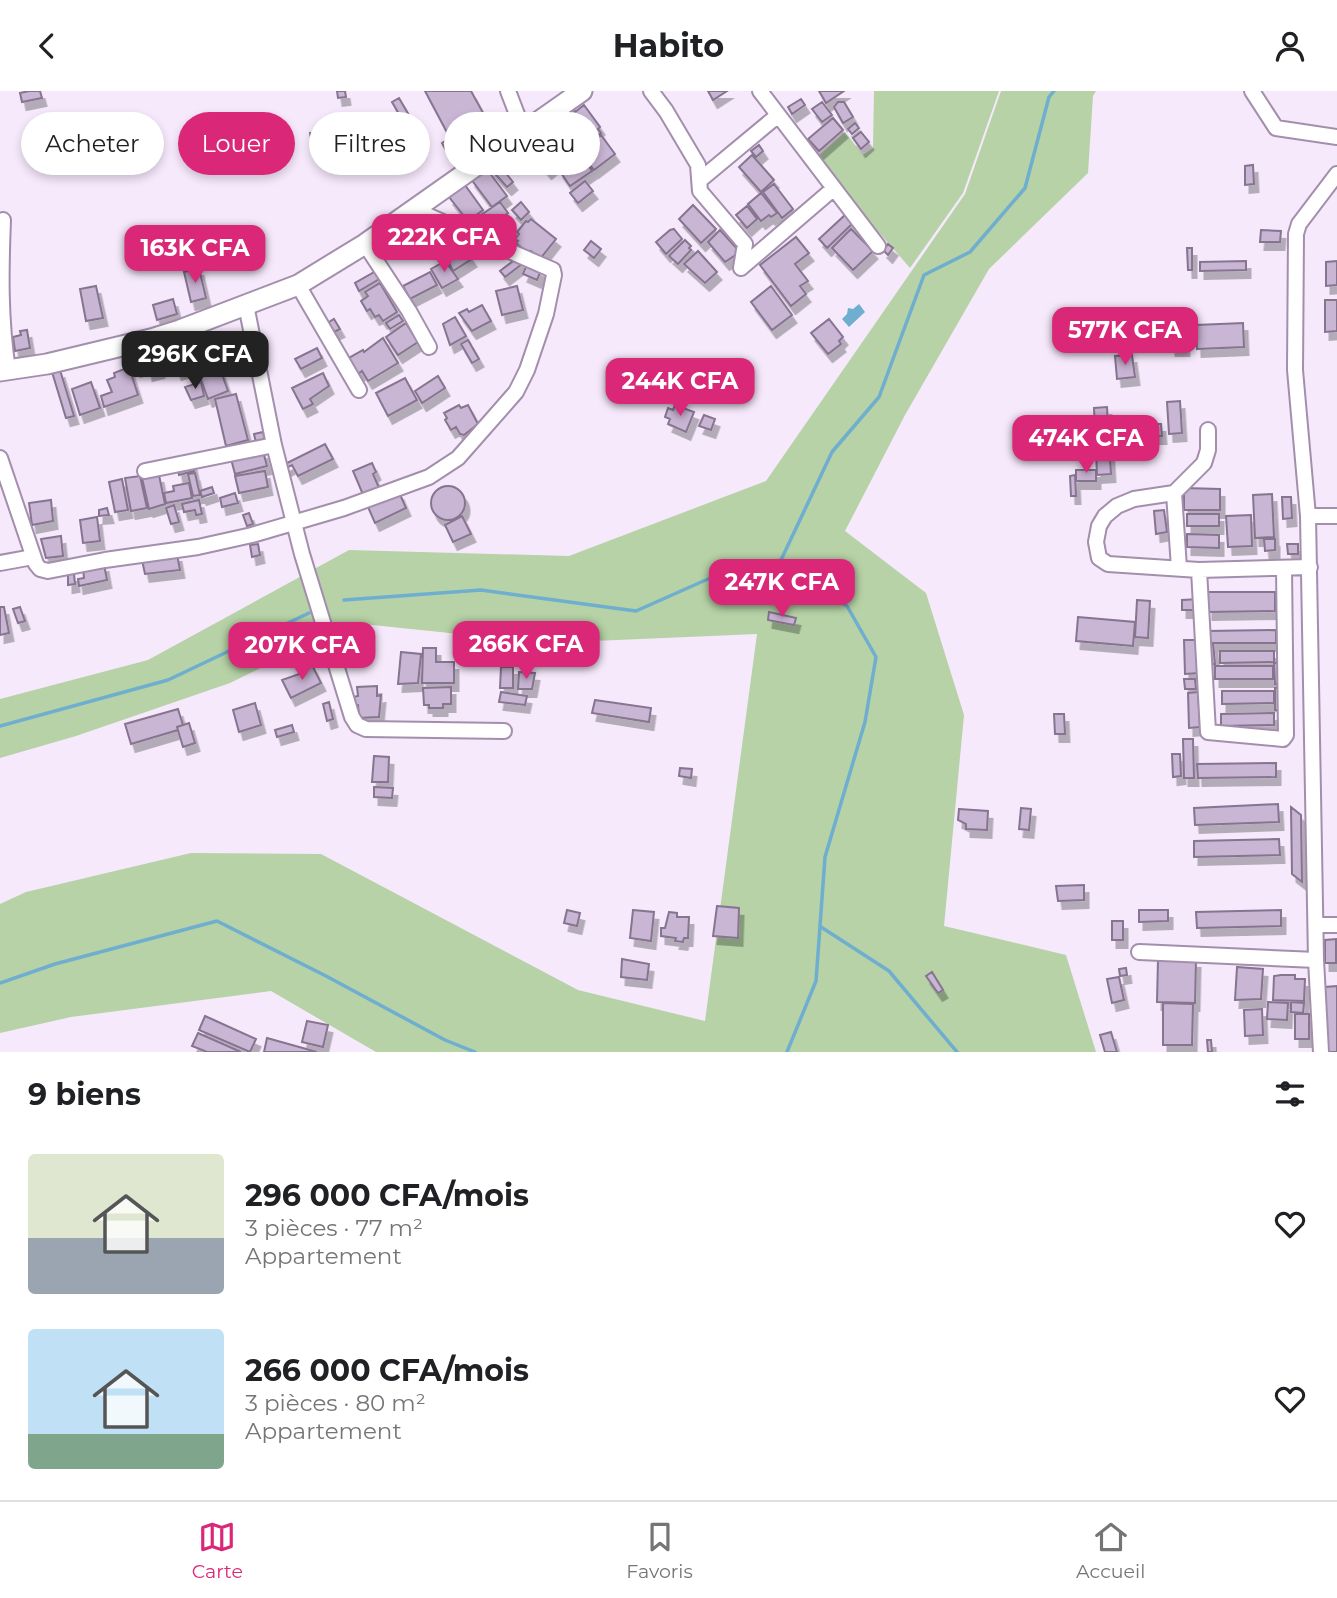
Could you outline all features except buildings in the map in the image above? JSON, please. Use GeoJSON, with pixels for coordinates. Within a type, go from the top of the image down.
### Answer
{"type":"FeatureCollection","features":[{"type":"Feature","properties":{"kind":"street"},"geometry":{"type":"LineString","coordinates":[[508,91],[516,112]]}},
{"type":"Feature","properties":{"kind":"street"},"geometry":{"type":"LineString","coordinates":[[550,112],[582,91]]}},
{"type":"Feature","properties":{"kind":"street"},"geometry":{"type":"LineString","coordinates":[[651,91],[698,165],[700,191],[745,244],[741,268],[833,189]]}},
{"type":"Feature","properties":{"kind":"street"},"geometry":{"type":"LineString","coordinates":[[760,91],[878,246]]}},
{"type":"Feature","properties":{"kind":"street"},"geometry":{"type":"LineString","coordinates":[[1252,91],[1276,128],[1337,137]]}},
{"type":"Feature","properties":{"kind":"street"},"geometry":{"type":"LineString","coordinates":[[700,180],[777,116]]}},
{"type":"Feature","properties":{"kind":"street"},"geometry":{"type":"LineString","coordinates":[[1321,1052],[1316,960],[1310,567],[1295,370],[1296,234],[1299,224],[1337,174]]}},
{"type":"Feature","properties":{"kind":"street"},"geometry":{"type":"LineString","coordinates":[[3,220],[0,286],[4,371],[47,364],[151,339],[298,285],[365,244],[460,175]]}},
{"type":"Feature","properties":{"kind":"street"},"geometry":{"type":"LineString","coordinates":[[0,458],[33,557],[40,569],[48,571],[198,547],[294,524],[410,486],[442,470],[458,458],[516,393],[527,370],[546,314],[554,283],[553,270],[413,208]]}},
{"type":"Feature","properties":{"kind":"street"},"geometry":{"type":"LineString","coordinates":[[365,244],[429,347]]}},
{"type":"Feature","properties":{"kind":"street"},"geometry":{"type":"LineString","coordinates":[[298,285],[359,390]]}},
{"type":"Feature","properties":{"kind":"street"},"geometry":{"type":"LineString","coordinates":[[246,305],[274,445],[294,524],[352,717],[357,725],[366,729],[504,731]]}},
{"type":"Feature","properties":{"kind":"street"},"geometry":{"type":"LineString","coordinates":[[1208,429],[1208,450],[1204,463],[1174,493],[1134,499],[1117,506],[1105,516],[1099,526],[1099,558],[1108,564],[1199,570],[1310,567]]}},
{"type":"Feature","properties":{"kind":"street"},"geometry":{"type":"LineString","coordinates":[[145,471],[274,445]]}},
{"type":"Feature","properties":{"kind":"street"},"geometry":{"type":"LineString","coordinates":[[1174,493],[1179,568]]}},
{"type":"Feature","properties":{"kind":"street"},"geometry":{"type":"LineString","coordinates":[[1308,516],[1337,516]]}},
{"type":"Feature","properties":{"kind":"street"},"geometry":{"type":"LineString","coordinates":[[0,563],[33,557]]}},
{"type":"Feature","properties":{"kind":"street"},"geometry":{"type":"LineString","coordinates":[[1199,570],[1208,732],[1283,739],[1286,735],[1284,568]]}},
{"type":"Feature","properties":{"kind":"street"},"geometry":{"type":"LineString","coordinates":[[1317,925],[1337,925]]}},
{"type":"Feature","properties":{"kind":"street"},"geometry":{"type":"LineString","coordinates":[[1139,952],[1316,960]]}},
{"type":"Feature","properties":{"kind":"green space"},"geometry":{"type":"Polygon","coordinates":[[[874,91],[999,91],[963,193],[910,268],[815,159],[845,132],[863,155],[873,148],[874,91]]]}},
{"type":"Feature","properties":{"kind":"green space"},"geometry":{"type":"Polygon","coordinates":[[[1001,91],[1096,91],[1093,96],[1088,173],[989,269],[905,415],[845,531],[926,593],[964,715],[944,926],[1066,955],[1096,1052],[376,1052],[271,991],[71,1017],[0,1033],[0,904],[26,892],[191,853],[321,854],[578,990],[705,1021],[757,634],[547,643],[353,623],[230,683],[76,736],[0,758],[0,699],[148,660],[349,550],[569,556],[766,481],[965,194],[1001,91]]]}},
{"type":"Feature","properties":{"kind":"water"},"geometry":{"type":"Polygon","coordinates":[[[859,304],[865,312],[849,327],[842,319],[848,308],[853,309],[859,304]]]}},
{"type":"Feature","properties":{"kind":"waterway"},"geometry":{"type":"LineString","coordinates":[[787,1052],[816,981],[825,857],[865,722],[876,657],[847,606],[781,560],[832,452],[879,397],[924,275],[970,252],[1025,188],[1049,97],[1054,91]]}},
{"type":"Feature","properties":{"kind":"waterway"},"geometry":{"type":"LineString","coordinates":[[344,600],[481,590],[636,611],[708,579],[781,560]]}},
{"type":"Feature","properties":{"kind":"waterway"},"geometry":{"type":"LineString","coordinates":[[0,726],[168,680],[309,613]]}},
{"type":"Feature","properties":{"kind":"waterway"},"geometry":{"type":"LineString","coordinates":[[0,983],[55,964],[217,921],[445,1040],[475,1052]]}},
{"type":"Feature","properties":{"kind":"waterway"},"geometry":{"type":"LineString","coordinates":[[821,927],[889,971],[957,1052]]}}]}
